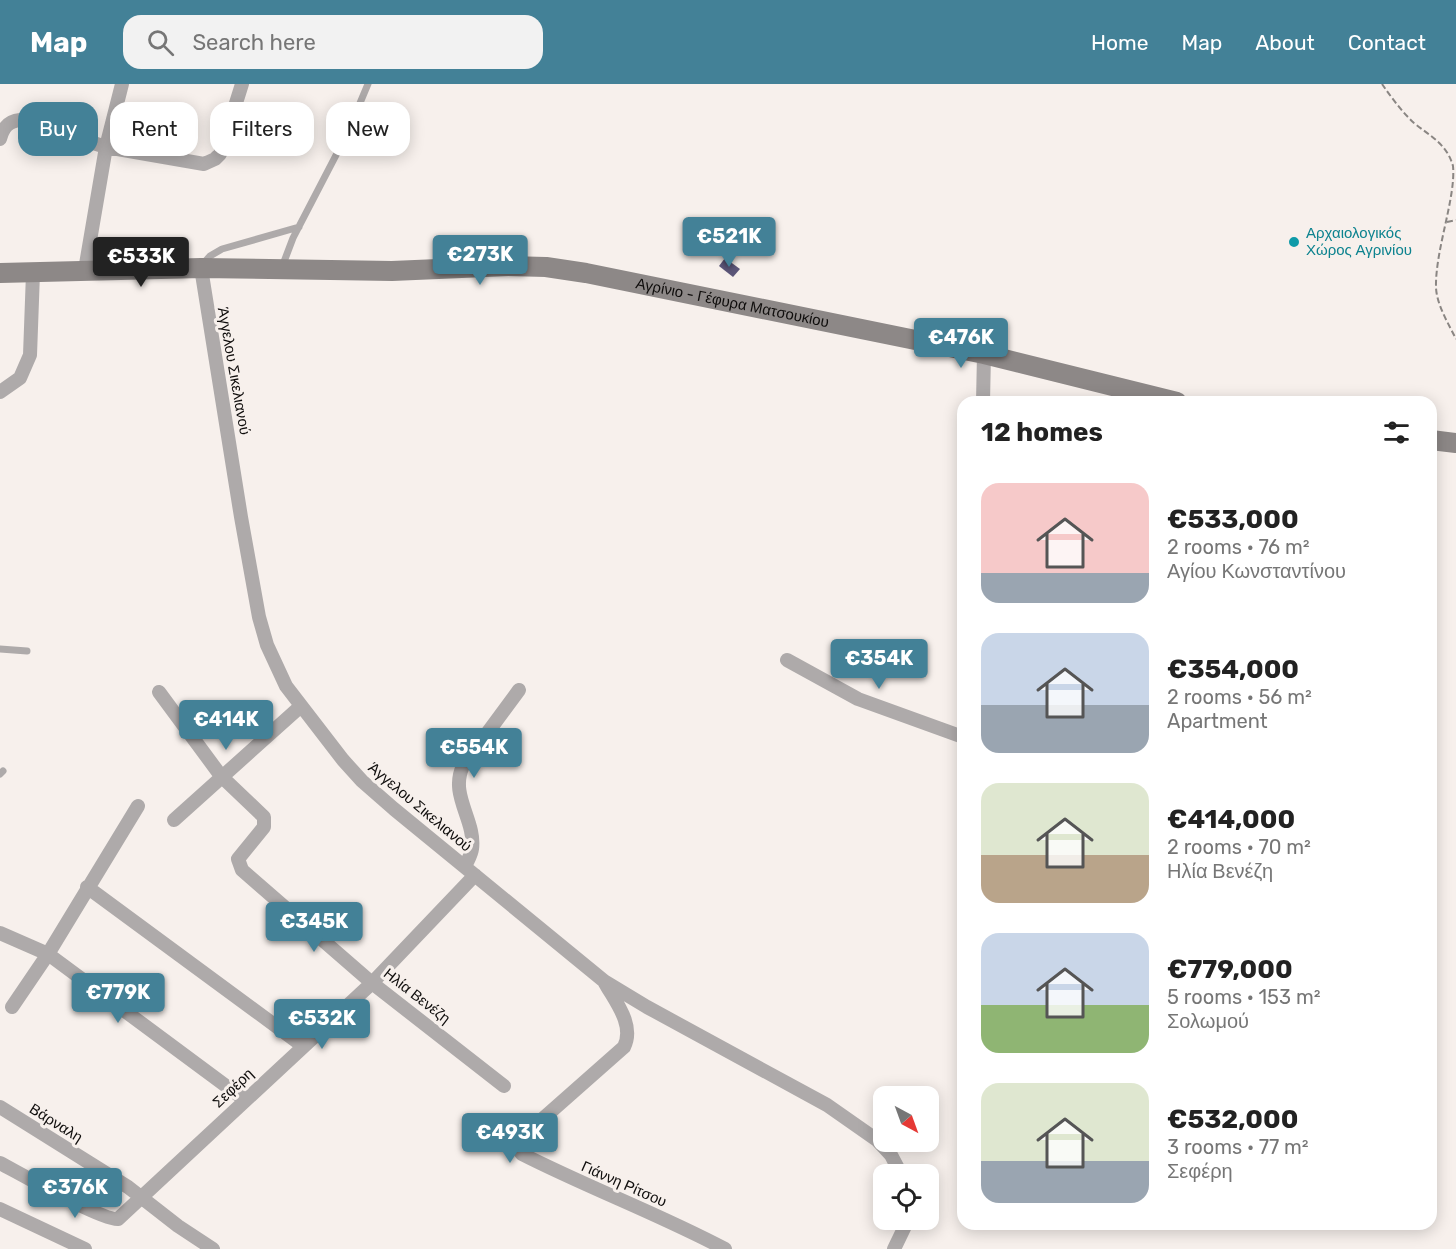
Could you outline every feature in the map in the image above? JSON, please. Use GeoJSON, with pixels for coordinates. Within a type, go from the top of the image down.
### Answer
{"type":"FeatureCollection","features":[{"type":"Feature","properties":{"kind":"main road","name":"Αγρίνιο - Γέφυρα Ματσουκίου"},"geometry":{"type":"LineString","coordinates":[[0,273],[201,268],[392,271],[508,266],[546,267],[586,273],[984,354],[1153,396]]}},
{"type":"Feature","properties":{"kind":"main road"},"geometry":{"type":"LineString","coordinates":[[1437,441],[1456,443]]}},
{"type":"Feature","properties":{"kind":"street"},"geometry":{"type":"LineString","coordinates":[[85,270],[106,147],[122,84]]}},
{"type":"Feature","properties":{"kind":"street"},"geometry":{"type":"LineString","coordinates":[[0,140],[7,125],[20,120],[106,147],[204,164],[220,154],[242,84]]}},
{"type":"Feature","properties":{"kind":"street","name":"Άγγελου Σικελιανού"},"geometry":{"type":"LineString","coordinates":[[201,268],[259,616],[276,669],[301,706],[362,782],[603,981],[827,1105],[877,1140],[891,1155],[896,1164]]}},
{"type":"Feature","properties":{"kind":"street"},"geometry":{"type":"LineString","coordinates":[[0,392],[18,379],[30,355],[33,273]]}},
{"type":"Feature","properties":{"kind":"street"},"geometry":{"type":"LineString","coordinates":[[983,396],[984,354]]}},
{"type":"Feature","properties":{"kind":"street"},"geometry":{"type":"LineString","coordinates":[[787,660],[858,699],[957,735]]}},
{"type":"Feature","properties":{"kind":"street"},"geometry":{"type":"LineString","coordinates":[[470,871],[472,839],[458,791],[459,774],[519,690]]}},
{"type":"Feature","properties":{"kind":"street"},"geometry":{"type":"LineString","coordinates":[[159,692],[221,776]]}},
{"type":"Feature","properties":{"kind":"street"},"geometry":{"type":"LineString","coordinates":[[174,820],[301,706]]}},
{"type":"Feature","properties":{"kind":"street","name":"Ηλία Βενέζη"},"geometry":{"type":"LineString","coordinates":[[221,776],[264,817],[264,827],[237,859],[242,870],[372,983],[504,1086]]}},
{"type":"Feature","properties":{"kind":"street"},"geometry":{"type":"LineString","coordinates":[[12,1006],[48,954],[138,806]]}},
{"type":"Feature","properties":{"kind":"street","name":"Σεφέρη"},"geometry":{"type":"LineString","coordinates":[[0,1163],[114,1220],[123,1216],[141,1196],[372,983],[470,871]]}},
{"type":"Feature","properties":{"kind":"street"},"geometry":{"type":"LineString","coordinates":[[87,887],[303,1046]]}},
{"type":"Feature","properties":{"kind":"street"},"geometry":{"type":"LineString","coordinates":[[0,933],[48,954],[126,1009],[205,1072],[245,1100]]}},
{"type":"Feature","properties":{"kind":"street","name":"Γιάννη Ρίτσου"},"geometry":{"type":"LineString","coordinates":[[603,981],[626,1022],[628,1039],[624,1047],[521,1138],[518,1149],[522,1154],[575,1181],[725,1249]]}},
{"type":"Feature","properties":{"kind":"street","name":"Βάρναλη"},"geometry":{"type":"LineString","coordinates":[[0,1107],[141,1196],[178,1226],[213,1249]]}},
{"type":"Feature","properties":{"kind":"street"},"geometry":{"type":"LineString","coordinates":[[0,1209],[85,1249]]}},
{"type":"Feature","properties":{"kind":"street"},"geometry":{"type":"LineString","coordinates":[[894,1249],[903,1230]]}},
{"type":"Feature","properties":{"kind":"lane"},"geometry":{"type":"LineString","coordinates":[[281,270],[299,227],[346,134],[368,84]]}},
{"type":"Feature","properties":{"kind":"lane"},"geometry":{"type":"LineString","coordinates":[[201,268],[207,259],[222,249],[299,227]]}},
{"type":"Feature","properties":{"kind":"lane"},"geometry":{"type":"LineString","coordinates":[[0,649],[27,651]]}},
{"type":"Feature","properties":{"kind":"path"},"geometry":{"type":"LineString","coordinates":[[1382,84],[1413,121],[1441,144],[1454,167],[1455,191],[1438,257],[1436,290],[1443,312],[1456,339]]}},
{"type":"Feature","properties":{"kind":"path"},"geometry":{"type":"LineString","coordinates":[[1447,222],[1456,220]]}},
{"type":"Feature","properties":{"kind":"building"},"geometry":{"type":"Polygon","coordinates":[[[725,258],[740,269],[733,277],[719,266],[725,258]]]}},
{"type":"Feature","properties":{"kind":"place","name":"Αρχαιολογικός Χώρος Αγρινίου"},"geometry":{"type":"Point","coordinates":[1294,242]}}]}
